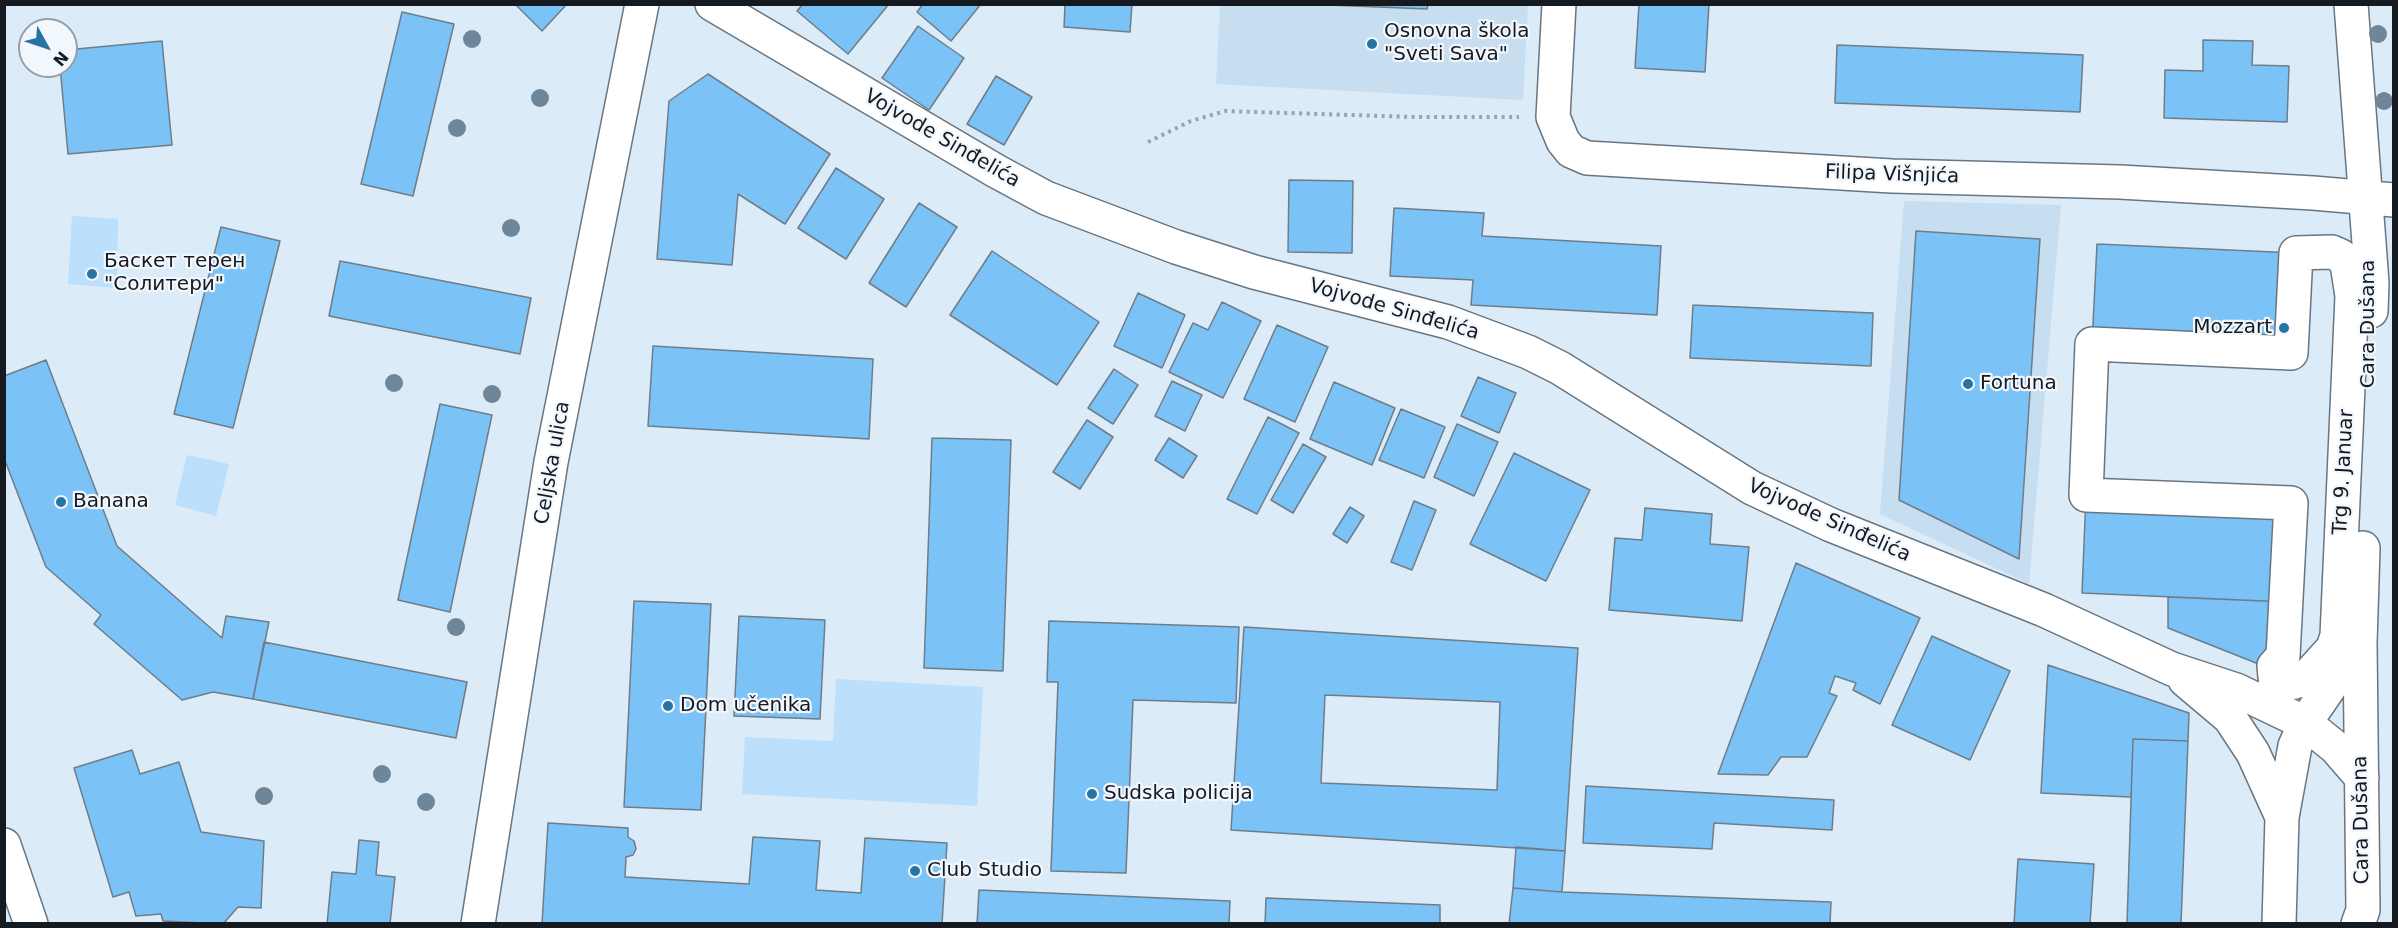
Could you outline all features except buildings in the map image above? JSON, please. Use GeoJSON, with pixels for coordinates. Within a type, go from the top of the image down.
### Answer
{"type":"FeatureCollection","features":[{"type":"Feature","properties":{"kind":"street","name":"Celjska ulica"},"geometry":{"type":"LineString","coordinates":[[478,924],[551,462],[642,4]]}},
{"type":"Feature","properties":{"kind":"street","name":"Vojvode Sinđelića"},"geometry":{"type":"LineString","coordinates":[[712,4],[1046,198],[1254,272],[1448,322],[1528,352],[1560,368],[1752,488],[1831,525],[2044,610],[2172,669],[2236,690],[2305,723],[2334,747],[2362,777]]}},
{"type":"Feature","properties":{"kind":"street","name":"Filipa Višnjića"},"geometry":{"type":"LineString","coordinates":[[1559,4],[1553,117],[1563,141],[1572,152],[1587,158],[1892,176],[2120,182],[2379,199]]}},
{"type":"Feature","properties":{"kind":"street","name":"Cara Dušana"},"geometry":{"type":"LineString","coordinates":[[2351,4],[2379,199],[2372,283],[2360,643],[2363,910],[2358,924]]}},
{"type":"Feature","properties":{"kind":"street","name":"Trg 9. Januar"},"geometry":{"type":"LineString","coordinates":[[2332,252],[2341,256],[2347,264],[2352,296],[2337,636],[2333,648],[2305,679],[2276,687],[2274,666],[2283,656],[2291,503],[2086,495],[2092,344],[2290,353],[2296,253],[2332,252]]}},
{"type":"Feature","properties":{"kind":"street"},"geometry":{"type":"LineString","coordinates":[[2279,924],[2282,817],[2295,746],[2305,723],[2360,643]]}},
{"type":"Feature","properties":{"kind":"street","name":"Vojvode Sinđelića"},"geometry":{"type":"LineString","coordinates":[[2172,669],[2230,718],[2253,753],[2282,817]]}},
{"type":"Feature","properties":{"kind":"street"},"geometry":{"type":"LineString","coordinates":[[4,845],[31,924]]}},
{"type":"Feature","properties":{"kind":"path"},"geometry":{"type":"LineString","coordinates":[[1148,142],[1191,121],[1225,111],[1414,117],[1553,117]]}},
{"type":"Feature","properties":{"kind":"shaded area","name":"Osnovna škola \"Sveti Sava\""},"geometry":{"type":"Polygon","coordinates":[[[1220,5],[1528,5],[1523,100],[1216,84],[1220,5]]]}},
{"type":"Feature","properties":{"kind":"shaded area"},"geometry":{"type":"Polygon","coordinates":[[[1904,201],[2061,205],[2029,584],[1880,514],[1904,201]]]}},
{"type":"Feature","properties":{"kind":"shaded area"},"geometry":{"type":"Polygon","coordinates":[[[72,216],[118,219],[117,288],[68,284],[72,216]]]}},
{"type":"Feature","properties":{"kind":"shaded area"},"geometry":{"type":"Polygon","coordinates":[[[187,455],[229,464],[216,516],[175,505],[187,455]]]}},
{"type":"Feature","properties":{"kind":"shaded area"},"geometry":{"type":"Polygon","coordinates":[[[836,679],[983,687],[977,806],[742,794],[745,737],[833,741],[836,679]]]}},
{"type":"Feature","properties":{"kind":"place","name":"Osnovna škola \"Sveti Sava\""},"geometry":{"type":"Point","coordinates":[1372,44]}},
{"type":"Feature","properties":{"kind":"place","name":"Баскет терен \"Солитери\""},"geometry":{"type":"Point","coordinates":[92,274]}},
{"type":"Feature","properties":{"kind":"place","name":"Mozzart"},"geometry":{"type":"Point","coordinates":[2284,328]}},
{"type":"Feature","properties":{"kind":"place","name":"Fortuna"},"geometry":{"type":"Point","coordinates":[1968,384]}},
{"type":"Feature","properties":{"kind":"place","name":"Banana"},"geometry":{"type":"Point","coordinates":[61,502]}},
{"type":"Feature","properties":{"kind":"place","name":"Dom učenika"},"geometry":{"type":"Point","coordinates":[668,706]}},
{"type":"Feature","properties":{"kind":"place","name":"Sudska policija"},"geometry":{"type":"Point","coordinates":[1092,794]}},
{"type":"Feature","properties":{"kind":"place","name":"Club Studio"},"geometry":{"type":"Point","coordinates":[915,871]}}]}
